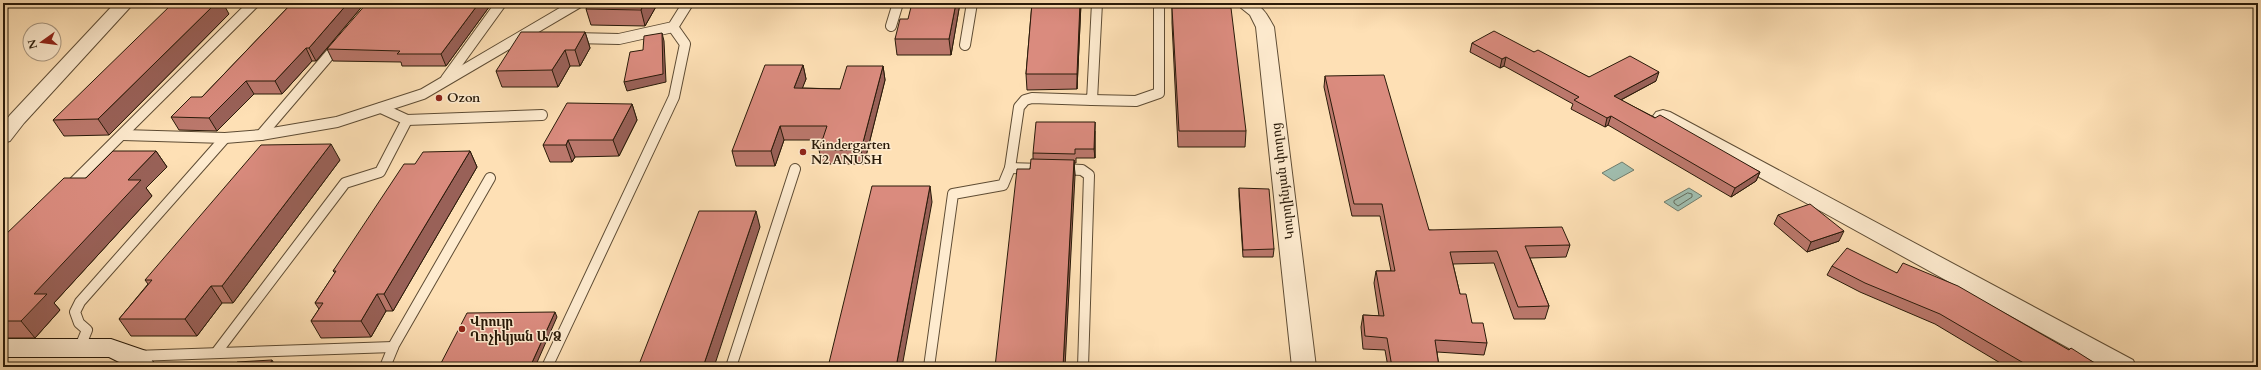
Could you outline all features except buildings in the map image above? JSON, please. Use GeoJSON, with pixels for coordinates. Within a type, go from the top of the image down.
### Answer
{"type":"FeatureCollection","features":[{"type":"Feature","properties":{"kind":"street"},"geometry":{"type":"LineString","coordinates":[[3,137],[10,119],[125,3]]}},
{"type":"Feature","properties":{"kind":"street","name":"Կուրղինյան փողոց"},"geometry":{"type":"LineString","coordinates":[[1244,3],[1256,12],[1265,27],[1304,367]]}},
{"type":"Feature","properties":{"kind":"street"},"geometry":{"type":"LineString","coordinates":[[1663,116],[2124,367]]}},
{"type":"Feature","properties":{"kind":"street"},"geometry":{"type":"LineString","coordinates":[[3,348],[111,348],[138,361]]}},
{"type":"Feature","properties":{"kind":"lane"},"geometry":{"type":"LineString","coordinates":[[60,196],[254,3]]}},
{"type":"Feature","properties":{"kind":"lane"},"geometry":{"type":"LineString","coordinates":[[444,82],[501,3]]}},
{"type":"Feature","properties":{"kind":"lane"},"geometry":{"type":"LineString","coordinates":[[123,135],[225,138],[261,135],[337,122],[423,94],[523,37],[578,3]]}},
{"type":"Feature","properties":{"kind":"lane"},"geometry":{"type":"LineString","coordinates":[[563,38],[619,39],[673,27],[688,3]]}},
{"type":"Feature","properties":{"kind":"lane"},"geometry":{"type":"LineString","coordinates":[[891,26],[898,3]]}},
{"type":"Feature","properties":{"kind":"lane"},"geometry":{"type":"LineString","coordinates":[[965,45],[972,3]]}},
{"type":"Feature","properties":{"kind":"lane"},"geometry":{"type":"LineString","coordinates":[[1092,100],[1097,3]]}},
{"type":"Feature","properties":{"kind":"lane"},"geometry":{"type":"LineString","coordinates":[[929,367],[953,194],[964,190],[994,188],[1003,184],[1010,168],[1019,107],[1025,100],[1032,98],[1140,100],[1151,99],[1159,93],[1159,3]]}},
{"type":"Feature","properties":{"kind":"lane"},"geometry":{"type":"LineString","coordinates":[[547,367],[674,97],[686,44],[673,27]]}},
{"type":"Feature","properties":{"kind":"lane"},"geometry":{"type":"LineString","coordinates":[[523,37],[539,37]]}},
{"type":"Feature","properties":{"kind":"lane"},"geometry":{"type":"LineString","coordinates":[[261,135],[343,39]]}},
{"type":"Feature","properties":{"kind":"lane"},"geometry":{"type":"LineString","coordinates":[[381,108],[407,120],[542,115]]}},
{"type":"Feature","properties":{"kind":"lane"},"geometry":{"type":"LineString","coordinates":[[216,353],[345,183],[380,172],[407,120]]}},
{"type":"Feature","properties":{"kind":"lane"},"geometry":{"type":"LineString","coordinates":[[80,347],[87,330],[79,323],[75,312],[80,302],[225,138]]}},
{"type":"Feature","properties":{"kind":"lane"},"geometry":{"type":"LineString","coordinates":[[1010,168],[1082,170],[1089,175],[1083,367]]}},
{"type":"Feature","properties":{"kind":"lane"},"geometry":{"type":"LineString","coordinates":[[731,367],[795,169]]}},
{"type":"Feature","properties":{"kind":"lane"},"geometry":{"type":"LineString","coordinates":[[385,367],[393,347],[490,178]]}},
{"type":"Feature","properties":{"kind":"lane"},"geometry":{"type":"LineString","coordinates":[[138,361],[216,353],[393,347]]}},
{"type":"Feature","properties":{"kind":"water"},"geometry":{"type":"Polygon","coordinates":[[[1622,162],[1634,170],[1614,181],[1602,173],[1622,162]]]}},
{"type":"Feature","properties":{"kind":"water"},"geometry":{"type":"Polygon","coordinates":[[[1689,188],[1702,196],[1678,211],[1664,202],[1689,188]]]}},
{"type":"Feature","properties":{"kind":"place","name":"Ozon"},"geometry":{"type":"Point","coordinates":[439,98]}},
{"type":"Feature","properties":{"kind":"place","name":"Kindergarten N2 ANUSH"},"geometry":{"type":"Point","coordinates":[803,152]}},
{"type":"Feature","properties":{"kind":"place","name":"Վրույր Ղոչիկյան Ա/Ձ"},"geometry":{"type":"Point","coordinates":[462,329]}}]}
